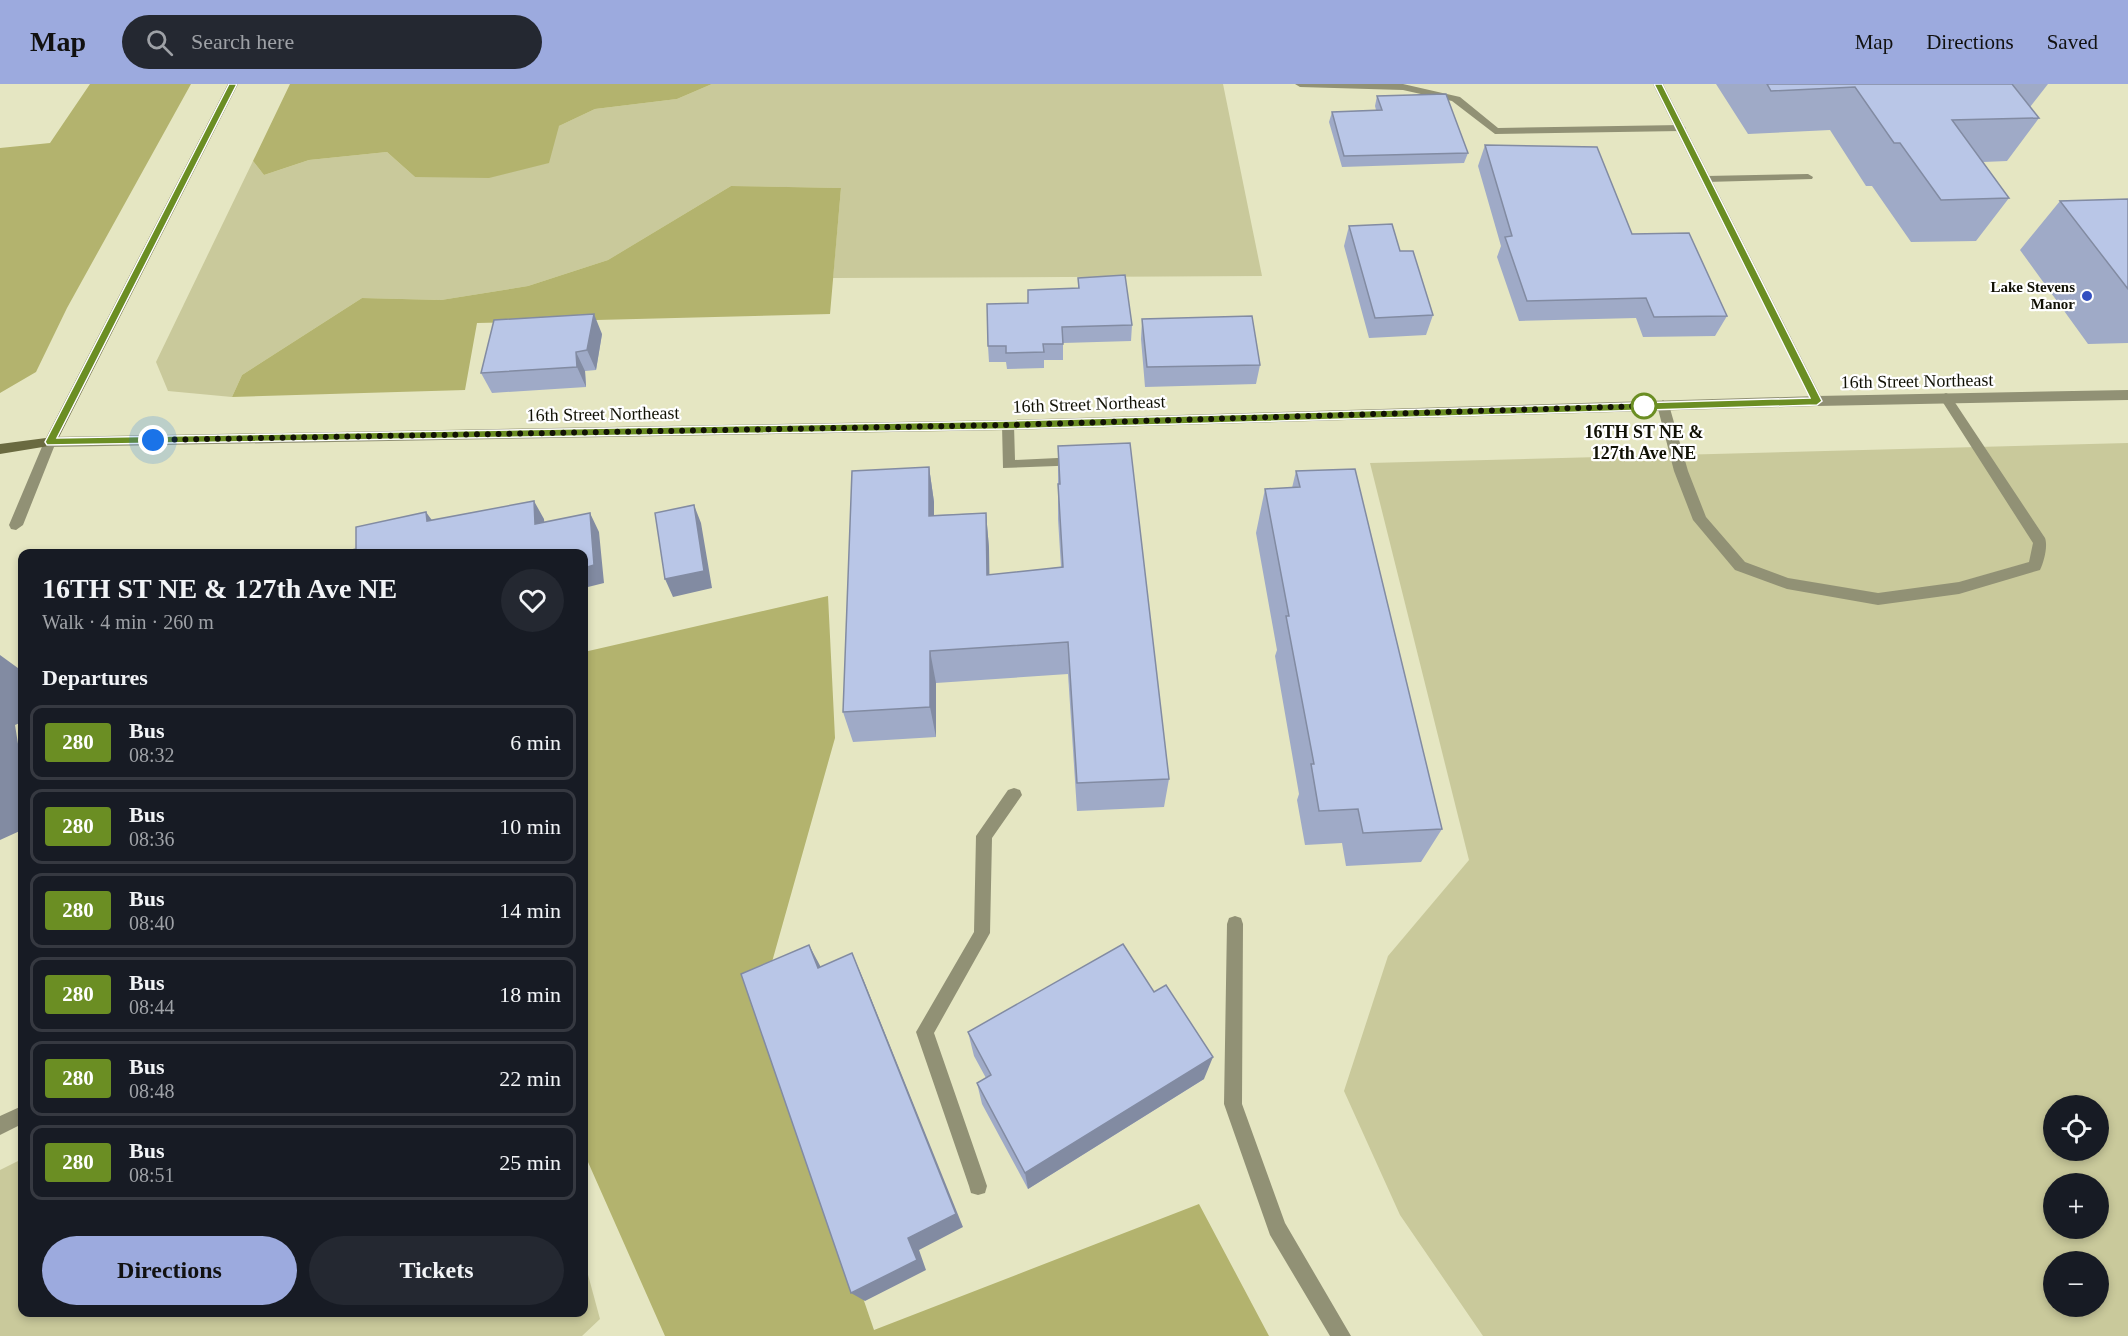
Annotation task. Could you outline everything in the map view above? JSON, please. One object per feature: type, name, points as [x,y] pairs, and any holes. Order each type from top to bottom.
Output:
[{"type":"main road","points":[[0,449],[50,442],[233,84]]},
{"type":"street","points":[[1300,84],[1327,84]]},
{"type":"street","points":[[1334,84],[1403,87],[1456,99],[1495,131],[1681,128]]},
{"type":"street","points":[[1658,84],[1817,401]]},
{"type":"street","points":[[1706,179],[1808,177]]},
{"type":"street","name":"16th Street Northeast","points":[[50,442],[1008,425],[1663,405],[2128,395]]},
{"type":"street","points":[[1663,405],[1681,471],[1700,520],[1740,566],[1787,583],[1878,599],[1959,588],[2035,566],[2040,542],[1946,398]]},
{"type":"street","points":[[1008,425],[1008,465],[1095,462]]},
{"type":"street","points":[[16,525],[50,442]]},
{"type":"street","points":[[978,1186],[925,1032],[982,933],[984,836],[1014,795]]},
{"type":"street","points":[[1235,924],[1233,1104],[1277,1228],[1341,1336]]},
{"type":"street","points":[[0,1126],[18,1117]]},
{"type":"green space","points":[[712,84],[1223,84],[1262,276],[833,278],[841,188],[731,186],[608,260],[528,286],[441,300],[362,298],[242,375],[232,397],[168,391],[156,362],[253,161],[264,175],[309,160],[387,152],[415,177],[559,126],[595,109],[677,99]]},
{"type":"green space","points":[[2128,443],[2128,1336],[1483,1336],[1400,1215],[1344,1091],[1388,956],[1469,860],[1370,463]]},
{"type":"green space","points":[[18,1161],[18,1317],[588,1317],[588,1275],[600,1319],[582,1336],[0,1336],[0,1170]]},
{"type":"shaded area","points":[[90,84],[191,84],[67,308],[36,372],[0,393],[0,148],[50,143]]},
{"type":"shaded area","points":[[290,84],[712,84],[677,99],[595,109],[559,126],[549,163],[489,178],[415,177],[387,152],[309,160],[264,175],[253,161]]},
{"type":"shaded area","points":[[731,186],[841,188],[830,314],[477,323],[465,390],[232,397],[242,375],[362,298],[441,300],[528,286],[608,260]]},
{"type":"shaded area","points":[[828,596],[835,738],[761,1001],[874,1330],[1199,1204],[1269,1336],[665,1336],[588,1162],[588,651]]},
{"type":"building","points":[[1767,84],[2012,84],[2039,118],[1952,120],[2009,198],[1941,200],[1900,143],[1894,143],[1855,87],[1771,91]]},
{"type":"building","points":[[1446,94],[1468,153],[1344,156],[1332,112],[1382,110],[1377,96]]},
{"type":"building","points":[[1485,145],[1597,147],[1632,234],[1689,233],[1727,316],[1654,317],[1646,298],[1527,301],[1505,237],[1512,236]]},
{"type":"building","points":[[2128,199],[2128,289],[2060,201]]},
{"type":"building","points":[[1392,224],[1400,251],[1413,251],[1433,315],[1375,318],[1349,226]]},
{"type":"building","points":[[1125,275],[1132,325],[1062,327],[1063,344],[1043,344],[1044,352],[1006,353],[1006,346],[988,346],[987,304],[1028,303],[1028,290],[1079,288],[1078,278]]},
{"type":"building","points":[[594,314],[587,350],[576,352],[577,367],[481,373],[494,320]]},
{"type":"building","points":[[1252,316],[1260,365],[1147,367],[1142,319]]},
{"type":"building","points":[[1130,443],[1169,779],[1077,783],[1068,642],[930,651],[930,707],[843,712],[852,471],[929,467],[929,516],[986,513],[987,575],[1063,567],[1058,446]]},
{"type":"building","points":[[1355,469],[1442,829],[1363,833],[1358,809],[1319,811],[1311,764],[1314,764],[1265,489],[1300,487],[1296,471]]},
{"type":"building","points":[[534,501],[535,524],[590,513],[594,565],[588,567],[588,549],[356,549],[356,527],[426,512],[427,521]]},
{"type":"building","points":[[694,505],[704,571],[665,579],[655,513]]},
{"type":"building","points":[[1123,944],[1154,992],[1166,985],[1213,1057],[1025,1173],[977,1083],[991,1075],[968,1032]]},
{"type":"building","points":[[809,945],[818,968],[852,953],[956,1214],[908,1238],[917,1260],[851,1293],[741,974]]},
{"type":"bus line","name":"280","points":[[233,84],[50,442],[1008,425],[1817,401],[1658,84]]},
{"type":"place","name":"Lake Stevens Manor","points":[[2087,296]]},
{"type":"place","name":"16TH ST NE & 127th Ave NE","points":[[1644,406]]},
{"type":"route","points":[[153,440],[1008,425],[1644,406]]}]
